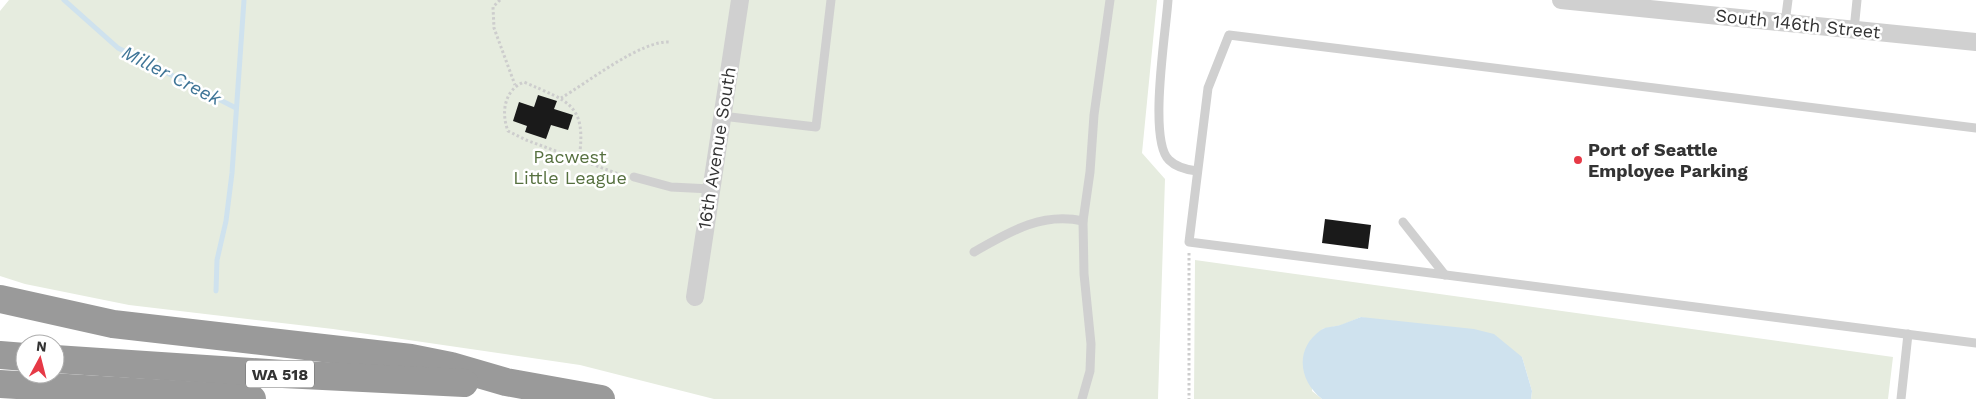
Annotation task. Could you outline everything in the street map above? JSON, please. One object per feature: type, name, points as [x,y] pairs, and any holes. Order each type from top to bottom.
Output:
[{"type":"highway","points":[[0,299],[113,324],[411,358],[451,366],[506,382]]},
{"type":"highway","points":[[0,355],[15,356]]},
{"type":"highway","name":"WA 518","points":[[65,360],[293,375],[450,383],[506,382],[601,399]]},
{"type":"highway","name":"WA 518","points":[[0,384],[252,399]]},
{"type":"street","name":"16th Avenue South","points":[[695,297],[740,0]]},
{"type":"street","name":"South 146th Street","points":[[1561,0],[1630,4],[1785,23],[1976,42]]},
{"type":"lane","points":[[722,116],[816,127],[831,0]]},
{"type":"lane","points":[[1082,399],[1090,370],[1091,344],[1084,274],[1083,221],[1090,172],[1095,106],[1110,0]]},
{"type":"lane","points":[[1168,0],[1158,120],[1161,148],[1169,160],[1186,170],[1198,171]]},
{"type":"lane","points":[[1785,23],[1788,0]]},
{"type":"lane","points":[[1854,30],[1857,0]]},
{"type":"lane","points":[[1976,128],[1229,35],[1208,88],[1189,242],[1976,343]]},
{"type":"lane","points":[[634,177],[671,187],[711,189]]},
{"type":"lane","points":[[974,252],[1015,228],[1037,221],[1066,217],[1083,221]]},
{"type":"lane","points":[[1403,222],[1445,275]]},
{"type":"lane","points":[[1901,399],[1908,334]]},
{"type":"path","points":[[500,0],[493,7],[494,28],[515,86]]},
{"type":"path","points":[[560,98],[645,47],[661,41],[670,42]]},
{"type":"path","points":[[579,159],[582,139],[578,115],[567,102],[524,82],[515,86],[507,100],[503,118],[508,131],[618,175],[634,177]]},
{"type":"path","points":[[1189,242],[1189,399]]},
{"type":"green space","name":"Pacwest Little League","points":[[9,0],[1157,0],[1142,153],[1165,179],[1158,399],[714,399],[580,365],[333,329],[129,305],[25,284],[0,276],[0,11]]},
{"type":"green space","points":[[1195,260],[1893,357],[1888,399],[1531,399],[1532,391],[1522,357],[1361,317],[1342,325],[1322,329],[1312,391],[1322,399],[1194,399]]},
{"type":"water","points":[[1361,317],[1474,329],[1494,334],[1522,357],[1532,391],[1531,399],[1322,399],[1314,392],[1304,374],[1303,355],[1307,346],[1312,338],[1323,329]]},
{"type":"building","points":[[538,95],[557,101],[554,109],[573,115],[568,130],[551,125],[546,139],[525,132],[527,126],[513,121],[519,102],[534,107]]},
{"type":"building","points":[[1325,219],[1371,225],[1368,249],[1322,243]]},
{"type":"waterway","name":"Miller Creek","points":[[64,0],[118,48],[236,108]]},
{"type":"waterway","name":"Miller Creek","points":[[216,291],[217,260],[226,221],[232,173],[244,0]]},
{"type":"place","name":"Port of Seattle Employee Parking","points":[[1578,160]]}]
